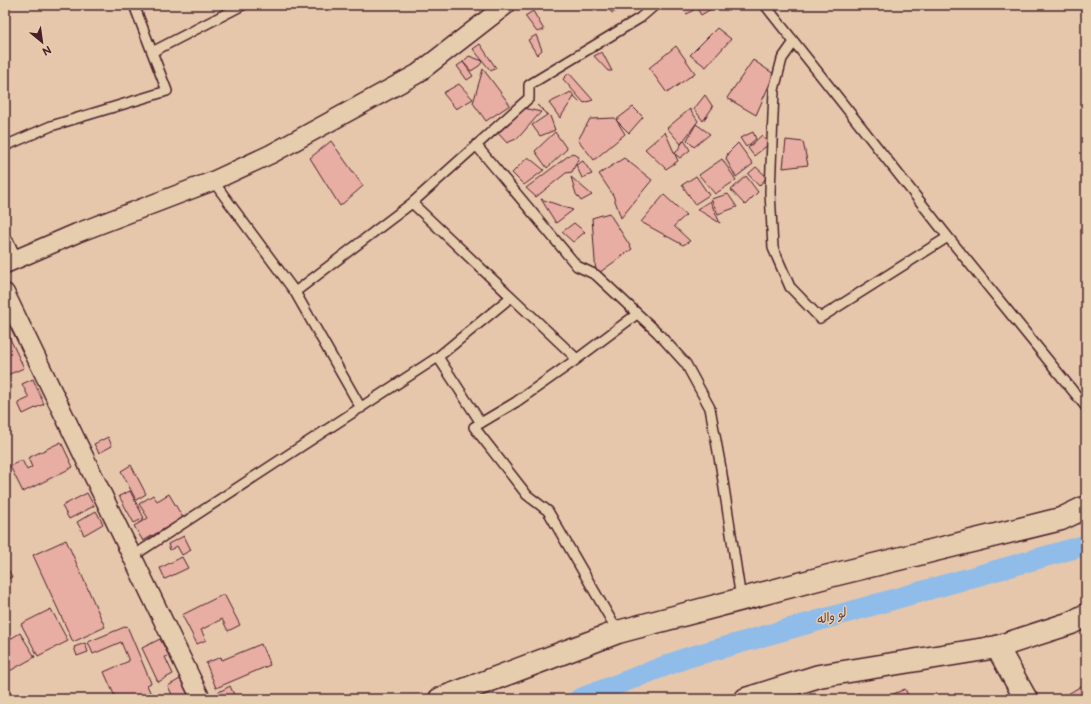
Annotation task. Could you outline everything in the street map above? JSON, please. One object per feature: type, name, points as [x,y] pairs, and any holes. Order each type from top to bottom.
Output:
[{"type":"street","points":[[5,244],[9,262],[77,233],[213,182],[270,154],[417,74],[506,5]]},
{"type":"street","points":[[5,293],[201,699]]},
{"type":"street","points":[[440,699],[618,632],[834,575],[1061,519],[1086,507]]},
{"type":"street","points":[[746,699],[819,676],[997,647],[1071,623],[1086,615]]},
{"type":"street","points":[[997,647],[1026,699]]},
{"type":"lane","points":[[5,146],[51,126],[167,91],[134,5]]},
{"type":"lane","points":[[152,52],[243,5]]},
{"type":"lane","points":[[295,292],[412,203],[529,98],[529,85],[640,18],[655,5]]},
{"type":"lane","points":[[765,5],[948,237],[1086,407]]},
{"type":"lane","points":[[794,42],[782,59],[774,90],[770,192],[773,248],[790,287],[820,318],[948,237]]},
{"type":"lane","points":[[476,146],[577,266],[596,275],[657,332],[686,364],[710,408],[721,468],[741,599]]},
{"type":"lane","points":[[213,182],[295,292],[361,408]]},
{"type":"lane","points":[[412,203],[577,359]]},
{"type":"lane","points":[[133,556],[438,357],[511,297]]},
{"type":"lane","points":[[618,632],[548,511],[527,495],[474,427],[516,402],[637,314]]},
{"type":"lane","points":[[438,357],[481,423]]},
{"type":"building","points":[[606,5],[620,5],[622,8],[612,13]]},
{"type":"building","points":[[678,5],[693,5],[697,8],[687,14]]},
{"type":"building","points":[[695,5],[709,5],[711,9],[701,15]]},
{"type":"building","points":[[533,11],[544,30],[537,32],[525,16]]},
{"type":"building","points":[[717,28],[731,39],[706,67],[690,55]]},
{"type":"building","points":[[536,35],[542,50],[537,55],[528,40]]},
{"type":"building","points":[[480,44],[496,68],[491,71],[473,49]]},
{"type":"building","points":[[676,46],[695,73],[667,93],[649,68]]},
{"type":"building","points":[[602,52],[612,71],[608,71],[594,56]]},
{"type":"building","points":[[469,56],[483,61],[479,66],[471,71],[463,62]]},
{"type":"building","points":[[753,60],[774,74],[756,115],[727,98]]},
{"type":"building","points":[[463,62],[473,76],[467,80],[457,66]]},
{"type":"building","points":[[483,69],[510,105],[486,121],[473,103]]},
{"type":"building","points":[[569,73],[593,100],[584,103],[563,79]]},
{"type":"building","points":[[459,84],[473,99],[456,109],[443,93]]},
{"type":"building","points":[[571,92],[580,103],[574,97],[560,118],[549,103]]},
{"type":"building","points":[[705,95],[713,107],[703,121],[694,109]]},
{"type":"building","points":[[537,105],[550,116],[555,130],[540,136],[532,125],[547,115]]},
{"type":"building","points":[[519,107],[541,112],[518,138],[507,143],[496,131]]},
{"type":"building","points":[[633,107],[643,117],[629,133],[616,120]]},
{"type":"building","points":[[690,109],[698,121],[681,144],[667,128]]},
{"type":"building","points":[[615,118],[625,134],[594,160],[578,140],[590,119]]},
{"type":"building","points":[[696,124],[710,134],[694,147],[687,140]]},
{"type":"building","points":[[555,132],[567,149],[547,168],[535,151]]},
{"type":"building","points":[[665,132],[678,161],[666,169],[645,149]]},
{"type":"building","points":[[753,132],[756,139],[746,147],[740,138]]},
{"type":"building","points":[[762,135],[769,144],[754,156],[748,148]]},
{"type":"building","points":[[684,140],[690,150],[680,158],[675,154]]},
{"type":"building","points":[[786,140],[803,142],[808,165],[783,168]]},
{"type":"building","points":[[331,141],[363,186],[340,206],[310,158]]},
{"type":"building","points":[[738,143],[753,164],[736,177],[726,159],[728,153]]},
{"type":"building","points":[[572,153],[579,157],[572,172],[566,173],[536,197],[526,188]]},
{"type":"building","points":[[528,157],[544,170],[524,185],[512,173]]},
{"type":"building","points":[[624,158],[652,180],[621,218],[613,195],[599,174]]},
{"type":"building","points":[[722,159],[736,180],[715,194],[699,175]]},
{"type":"building","points":[[583,161],[592,174],[582,178],[576,165]]},
{"type":"building","points":[[756,167],[767,177],[759,186],[748,174]]},
{"type":"building","points":[[696,176],[709,195],[695,204],[682,185]]},
{"type":"building","points":[[746,176],[758,192],[745,205],[731,190]]},
{"type":"building","points":[[571,177],[592,195],[581,201],[576,194]]},
{"type":"building","points":[[728,194],[737,207],[718,214],[711,199]]},
{"type":"building","points":[[664,195],[686,215],[674,226],[690,241],[683,245],[641,222]]},
{"type":"building","points":[[541,199],[573,210],[556,223]]},
{"type":"building","points":[[710,201],[720,223],[697,209]]},
{"type":"building","points":[[609,213],[632,249],[596,275],[592,218]]},
{"type":"building","points":[[574,223],[585,232],[573,242],[562,232]]},
{"type":"building","points":[[5,328],[24,368],[5,376]]},
{"type":"building","points":[[33,379],[44,404],[23,414],[18,403],[29,398],[22,384]]},
{"type":"building","points":[[108,437],[112,446],[99,453],[94,444]]},
{"type":"building","points":[[61,442],[73,467],[23,492],[10,466],[22,460],[27,470],[32,467],[28,458]]},
{"type":"building","points":[[131,465],[146,494],[136,500],[121,471]]},
{"type":"building","points":[[130,491],[144,518],[134,523],[119,496]]},
{"type":"building","points":[[87,493],[94,506],[69,519],[62,506]]},
{"type":"building","points":[[169,494],[183,518],[143,541],[134,526],[148,518],[139,504],[153,495],[157,501]]},
{"type":"building","points":[[96,511],[103,524],[84,535],[77,522]]},
{"type":"building","points":[[184,536],[191,550],[182,555],[177,546],[170,550],[168,544]]},
{"type":"building","points":[[66,540],[105,627],[73,642],[33,555]]},
{"type":"building","points":[[182,557],[188,568],[165,579],[160,568]]},
{"type":"building","points":[[5,564],[12,577],[5,580]]},
{"type":"building","points":[[224,594],[240,625],[228,631],[222,619],[201,630],[206,640],[197,644],[182,615]]},
{"type":"building","points":[[51,609],[68,641],[38,656],[21,624]]},
{"type":"building","points":[[127,626],[151,683],[147,685],[153,699],[116,699],[104,672],[129,661],[121,642],[93,654],[88,642]]},
{"type":"building","points":[[20,633],[35,657],[6,673],[5,642]]},
{"type":"building","points":[[160,639],[169,656],[165,657],[173,674],[158,682],[142,648]]},
{"type":"building","points":[[85,643],[88,652],[77,656],[74,647]]},
{"type":"building","points":[[261,644],[270,665],[216,688],[206,663],[221,657],[222,660]]},
{"type":"building","points":[[180,679],[190,699],[174,699],[168,686]]},
{"type":"building","points":[[1086,683],[1085,699],[1060,699]]},
{"type":"building","points":[[230,686],[236,699],[219,699],[217,693]]},
{"type":"building","points":[[905,689],[910,699],[882,699]]},
{"type":"waterway","name":"لو واله","points":[[579,699],[686,658],[1086,545]]}]
